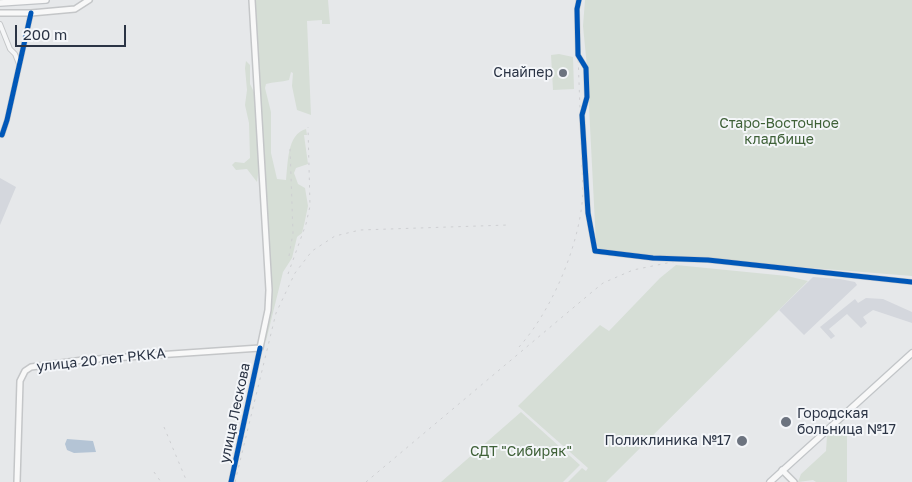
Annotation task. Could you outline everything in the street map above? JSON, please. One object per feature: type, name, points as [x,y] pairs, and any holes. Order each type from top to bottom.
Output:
[{"type":"main road","points":[[39,0],[45,6],[44,11]]},
{"type":"main road","points":[[0,3],[46,0]]},
{"type":"main road","points":[[0,13],[32,13],[78,8],[89,0]]},
{"type":"main road","name":"улица Лескова","points":[[252,0],[269,290],[268,310],[260,348]]},
{"type":"main road","name":"улица 20 лет РККА","points":[[17,482],[20,381],[25,370],[31,366],[83,360],[260,348]]},
{"type":"main road","points":[[770,482],[912,353]]},
{"type":"main road","points":[[782,470],[794,482]]},
{"type":"street","points":[[579,0],[577,9],[578,55],[586,68],[588,97],[582,115],[588,213],[596,251],[652,258],[708,260],[912,282]]},
{"type":"street","points":[[2,135],[32,13]]},
{"type":"street","points":[[0,24],[19,66]]},
{"type":"street","points":[[15,54],[22,54]]},
{"type":"street","name":"улица Лескова","points":[[231,482],[260,348]]},
{"type":"shaded area","points":[[0,178],[16,187],[0,225]]},
{"type":"shaded area","points":[[813,277],[840,279],[855,282],[857,285],[804,335],[779,310]]},
{"type":"shaded area","points":[[866,298],[883,299],[912,312],[912,323],[873,310],[863,317],[867,323],[861,328],[847,314],[829,329],[835,336],[831,339],[820,327],[855,299],[858,303]]},
{"type":"green space","points":[[254,0],[328,0],[330,24],[322,24],[322,20],[307,21],[311,115],[297,110],[292,86],[293,73],[291,72],[289,80],[266,84],[265,88],[271,112],[271,153],[277,179],[286,180],[288,158],[292,143],[300,132],[306,129],[307,135],[304,135],[308,164],[296,168],[294,173],[298,184],[305,188],[308,206],[302,233],[297,237],[292,258],[283,272],[266,341],[264,338],[270,306]]},
{"type":"green space","name":"Старо-Восточное кладбище","points":[[585,0],[912,0],[912,276],[601,251],[596,244],[587,67],[583,26]]},
{"type":"green space","name":"Снайпер","points":[[559,54],[573,57],[574,89],[553,90],[551,55]]},
{"type":"green space","points":[[246,61],[250,65],[250,84],[254,92],[259,168],[257,182],[247,169],[236,170],[232,165],[235,162],[244,163],[250,158],[249,123],[245,105],[247,90]]},
{"type":"green space","points":[[676,265],[787,276],[808,281],[606,482],[568,482],[582,468],[586,471],[588,468],[518,406],[600,325],[609,331],[660,278]]},
{"type":"green space","name":"СДТ \"Сибиряк\"","points":[[521,412],[580,465],[563,482],[441,482]]},
{"type":"green space","points":[[841,423],[847,430],[847,482],[816,482],[813,480],[798,482],[801,474],[826,451],[827,436]]},
{"type":"water","points":[[67,439],[93,441],[96,452],[74,453],[67,450],[65,444]]},
{"type":"railway","points":[[519,347],[543,314],[554,294],[571,253],[581,211],[583,191],[576,0]]},
{"type":"railway","points":[[288,274],[306,224],[310,206],[308,127]]},
{"type":"railway","points":[[289,256],[293,233],[290,148]]},
{"type":"railway","points":[[235,482],[276,313],[295,273],[312,251],[335,236],[360,230],[508,225]]},
{"type":"railway","points":[[366,482],[603,283],[633,270],[677,261],[710,261],[912,284]]},
{"type":"railway","points":[[164,427],[187,482]]},
{"type":"railway","points":[[154,472],[161,482]]},
{"type":"cycle path","points":[[579,0],[577,9],[578,55],[586,68],[587,97],[582,115],[588,213],[595,251],[653,258],[708,260],[912,282]]},
{"type":"cycle path","points":[[2,135],[31,13]]},
{"type":"cycle path","points":[[231,482],[260,348]]},
{"type":"place","name":"Снайпер","points":[[563,73]]},
{"type":"place","name":"Городская больница №17","points":[[786,422]]},
{"type":"place","name":"Поликлиника №17","points":[[742,441]]}]
